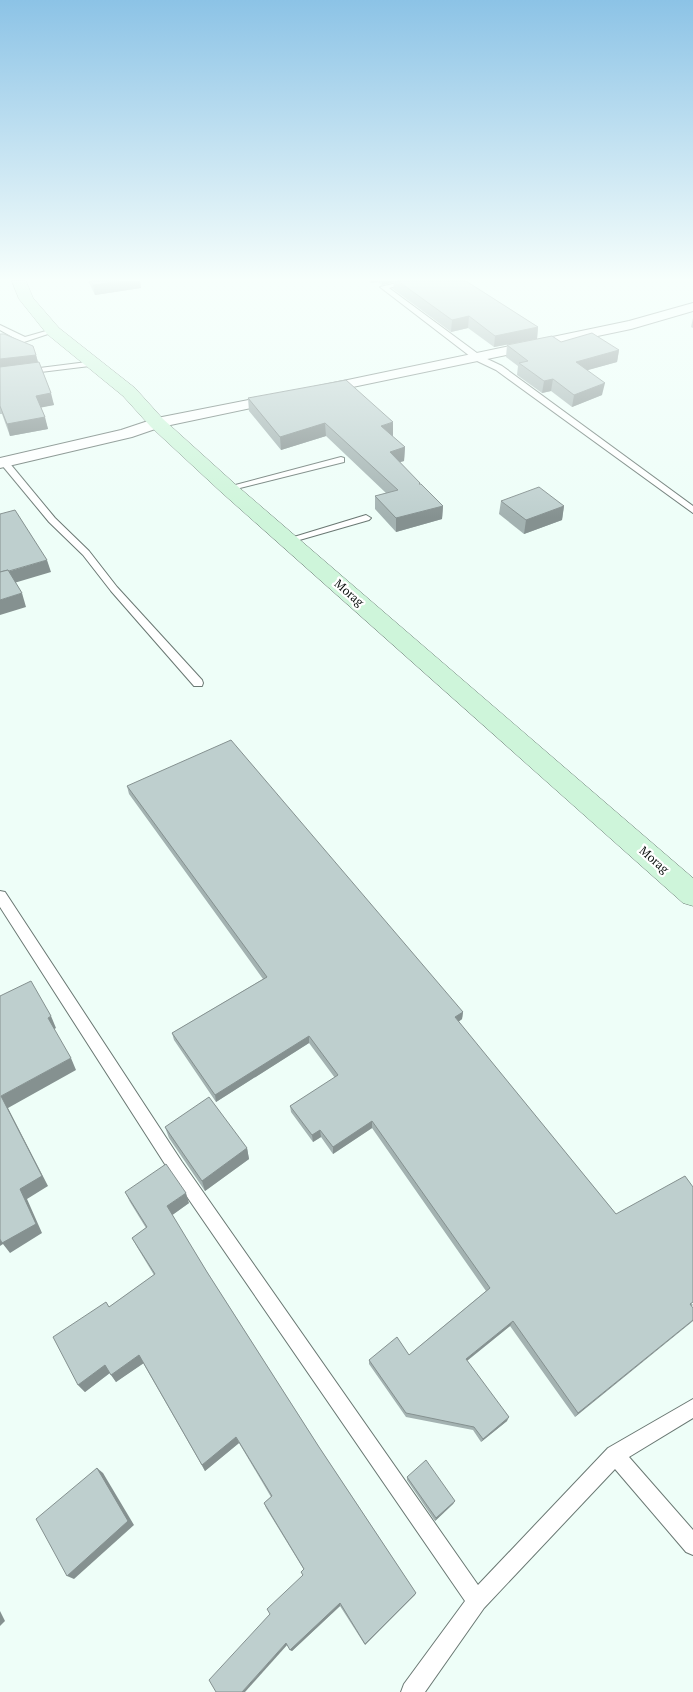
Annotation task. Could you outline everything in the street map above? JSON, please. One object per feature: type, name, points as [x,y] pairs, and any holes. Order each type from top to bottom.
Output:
[{"type":"main road","name":"Morag","points":[[92,360],[228,488],[693,895]]},
{"type":"street","points":[[2,462],[126,434],[157,423],[468,360]]},
{"type":"lane","points":[[482,360],[499,368],[693,510]]},
{"type":"lane","points":[[0,375],[96,363]]},
{"type":"lane","points":[[228,488],[341,460]]},
{"type":"lane","points":[[2,462],[52,520],[86,553],[114,589],[198,683]]},
{"type":"lane","points":[[289,540],[366,518]]},
{"type":"lane","points":[[0,896],[176,1167],[477,1601]]},
{"type":"lane","points":[[412,1692],[477,1601],[615,1455],[693,1408]]},
{"type":"lane","points":[[615,1455],[693,1545]]},
{"type":"building","points":[[527,360],[583,360],[576,362],[605,383],[574,395],[553,379],[544,381],[519,363],[528,361]]},
{"type":"building","points":[[39,362],[51,393],[36,396],[45,417],[7,424],[0,406],[0,367]]},
{"type":"building","points":[[346,380],[393,422],[381,426],[405,447],[390,452],[419,484],[443,506],[396,518],[375,496],[398,490],[325,423],[280,437],[248,398]]},
{"type":"building","points":[[539,487],[564,506],[526,520],[501,501]]},
{"type":"building","points":[[15,510],[47,560],[0,572],[0,514]]},
{"type":"building","points":[[8,570],[22,593],[0,600],[0,572]]},
{"type":"building","points":[[231,740],[463,1012],[455,1017],[616,1214],[685,1176],[693,1187],[693,1302],[690,1304],[693,1308],[693,1320],[578,1413],[513,1321],[466,1359],[509,1417],[483,1439],[474,1427],[406,1413],[369,1360],[397,1337],[409,1355],[490,1288],[372,1121],[333,1147],[320,1130],[312,1135],[290,1106],[338,1075],[309,1036],[215,1095],[172,1033],[267,977],[127,786]]},
{"type":"building","points":[[31,981],[51,1016],[48,1018],[71,1058],[1,1096],[42,1176],[20,1189],[36,1224],[2,1243],[0,1239],[0,996]]},
{"type":"building","points":[[209,1097],[247,1148],[202,1181],[165,1127]]},
{"type":"building","points":[[166,1164],[186,1193],[167,1206],[319,1447],[416,1593],[365,1644],[340,1603],[290,1650],[286,1643],[242,1692],[216,1692],[209,1680],[270,1614],[267,1609],[303,1575],[301,1572],[304,1569],[264,1503],[272,1496],[236,1437],[202,1465],[139,1355],[111,1375],[105,1365],[78,1385],[53,1337],[106,1302],[109,1307],[155,1274],[132,1238],[147,1227],[125,1192]]},
{"type":"building","points":[[426,1460],[455,1501],[436,1518],[407,1477]]},
{"type":"building","points":[[97,1468],[128,1521],[67,1576],[36,1519]]}]
